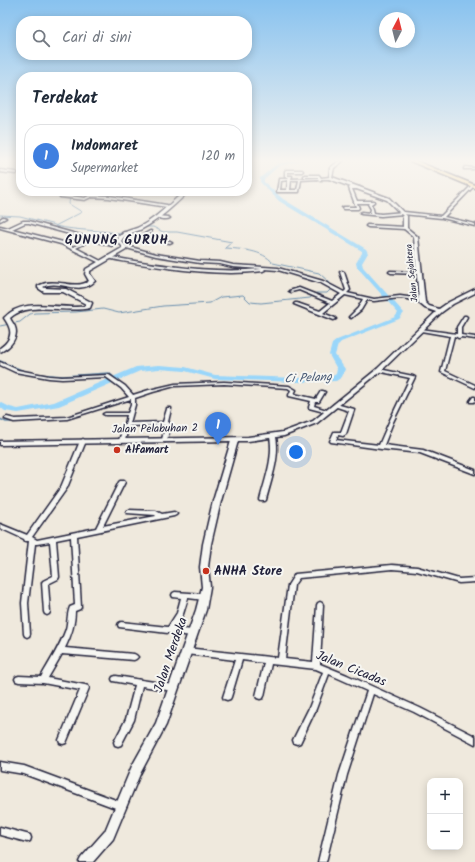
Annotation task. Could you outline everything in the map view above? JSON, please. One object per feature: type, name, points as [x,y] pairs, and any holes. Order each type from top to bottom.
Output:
[{"type":"street","points":[[136,201],[167,206]]},
{"type":"street","points":[[9,230],[24,222],[29,222],[112,245],[122,237],[158,217],[167,206],[173,201]]},
{"type":"street","points":[[368,226],[405,228],[404,213],[391,201]]},
{"type":"street","points":[[442,217],[458,201]]},
{"type":"street","points":[[343,208],[358,208],[355,202],[372,202],[369,204],[372,209],[372,214]]},
{"type":"street","points":[[362,213],[381,215],[404,213],[442,217],[475,225]]},
{"type":"street","points":[[158,217],[168,218]]},
{"type":"street","points":[[451,223],[455,221]]},
{"type":"street","points":[[0,227],[74,248],[100,262]]},
{"type":"street","name":"Jalan Sejahtera","points":[[405,228],[416,237],[422,300],[424,306],[440,311]]},
{"type":"street","points":[[141,237],[150,232]]},
{"type":"street","points":[[74,248],[103,234],[122,237],[141,237],[170,242]]},
{"type":"street","points":[[0,350],[6,346],[12,336],[12,326],[7,318],[12,312],[40,307],[88,307],[89,302],[64,290],[39,288],[45,284],[66,284],[80,287],[88,286],[92,281],[87,272],[100,262],[123,250],[124,246],[122,237]]},
{"type":"street","points":[[124,246],[156,255],[200,262],[222,263],[233,266],[274,268],[322,282],[344,294],[365,299],[374,300],[394,298],[422,300]]},
{"type":"street","points":[[109,257],[129,263],[210,271],[243,272],[274,268]]},
{"type":"street","points":[[320,314],[348,290],[342,272]]},
{"type":"street","points":[[391,272],[420,273]]},
{"type":"street","points":[[291,291],[300,289],[333,303]]},
{"type":"street","name":"Jalan Pelabuhan 2","points":[[0,443],[235,439],[273,437],[305,427],[328,412],[379,370],[440,311],[451,303],[475,291]]},
{"type":"street","points":[[351,317],[360,309],[365,299]]},
{"type":"street","points":[[296,304],[334,319]]},
{"type":"street","points":[[459,337],[459,327],[465,317]]},
{"type":"street","points":[[420,330],[452,336],[475,338]]},
{"type":"street","points":[[452,336],[443,372],[475,387]]},
{"type":"street","points":[[0,363],[16,371],[49,377],[110,377],[123,387],[133,398]]},
{"type":"street","points":[[379,370],[413,377],[391,422],[381,447]]},
{"type":"street","points":[[7,418],[14,421],[67,418],[151,391],[175,385],[224,383],[289,387],[294,390],[291,395],[317,401],[323,392]]},
{"type":"street","points":[[122,440],[133,398]]},
{"type":"street","points":[[314,400],[311,407],[328,412]]},
{"type":"street","points":[[336,405],[352,410],[343,434],[336,433],[333,441],[426,452],[475,472]]},
{"type":"street","points":[[165,423],[170,409]]},
{"type":"street","points":[[105,414],[130,414]]},
{"type":"street","points":[[125,425],[169,423],[165,440]]},
{"type":"street","points":[[263,500],[272,458],[273,437]]},
{"type":"street","name":"Jalan Merdeka","points":[[85,862],[110,835],[136,770],[161,725],[197,622],[204,597],[206,577],[205,558],[207,544],[217,501],[235,439]]},
{"type":"street","points":[[27,634],[25,603],[30,540],[64,488],[83,441]]},
{"type":"street","points":[[98,530],[122,482]]},
{"type":"street","points":[[129,512],[156,513],[160,516]]},
{"type":"street","points":[[0,526],[37,542],[174,514]]},
{"type":"street","points":[[43,680],[60,651],[73,618],[72,610],[78,607],[74,535]]},
{"type":"street","points":[[47,612],[45,583],[56,578],[53,539]]},
{"type":"street","points":[[281,661],[291,585],[297,576],[392,567],[416,569],[459,581],[475,580]]},
{"type":"street","points":[[175,595],[204,597]]},
{"type":"street","points":[[170,630],[180,614],[185,596]]},
{"type":"street","points":[[316,666],[320,605]]},
{"type":"street","points":[[121,625],[192,633]]},
{"type":"street","points":[[60,651],[134,657]]},
{"type":"street","name":"Jalan Cicadas","points":[[186,651],[316,666],[371,689],[475,740]]},
{"type":"street","points":[[227,697],[239,657]]},
{"type":"street","points":[[260,696],[268,660]]},
{"type":"street","points":[[297,740],[312,709],[326,670]]},
{"type":"street","points":[[19,679],[43,680],[82,687],[85,689],[63,740]]},
{"type":"street","points":[[116,680],[173,688]]},
{"type":"street","points":[[118,742],[130,720],[140,683]]},
{"type":"street","points":[[322,862],[343,775],[371,689]]},
{"type":"street","points":[[0,766],[24,770],[122,806]]},
{"type":"street","points":[[0,831],[27,838]]},
{"type":"waterway","points":[[69,201],[69,204],[82,212],[55,226],[124,234]]},
{"type":"waterway","name":"Ci Pelang","points":[[0,404],[8,409],[18,411],[56,404],[139,369],[159,367],[185,369],[215,377],[298,380],[333,379],[339,375],[341,369],[332,355],[335,344],[339,341],[397,318],[401,313],[360,267],[359,263],[365,253],[364,250],[283,201]]},
{"type":"waterway","points":[[0,215],[20,216],[55,225]]},
{"type":"waterway","points":[[0,326],[20,322],[30,314],[35,313],[76,312],[103,309],[119,313],[163,306],[210,303],[221,297],[243,295],[250,302],[261,303],[310,298],[316,293],[327,293],[330,290],[328,286],[330,283],[319,273],[273,263],[263,255],[251,251],[225,248],[232,242],[177,232],[163,232],[153,227],[144,227]]},
{"type":"waterway","points":[[0,361],[24,371]]},
{"type":"waterway","points":[[38,374],[63,376],[109,373],[116,379]]},
{"type":"waterway","points":[[0,419],[6,422],[24,422]]},
{"type":"place","name":"Indomaret","points":[[218,445]]},
{"type":"place","name":"Alfamart","points":[[117,450]]},
{"type":"place","name":"ANHA Store","points":[[206,571]]},
{"type":"district","name":"GUNUNG GURUH","points":[[117,240]]}]
